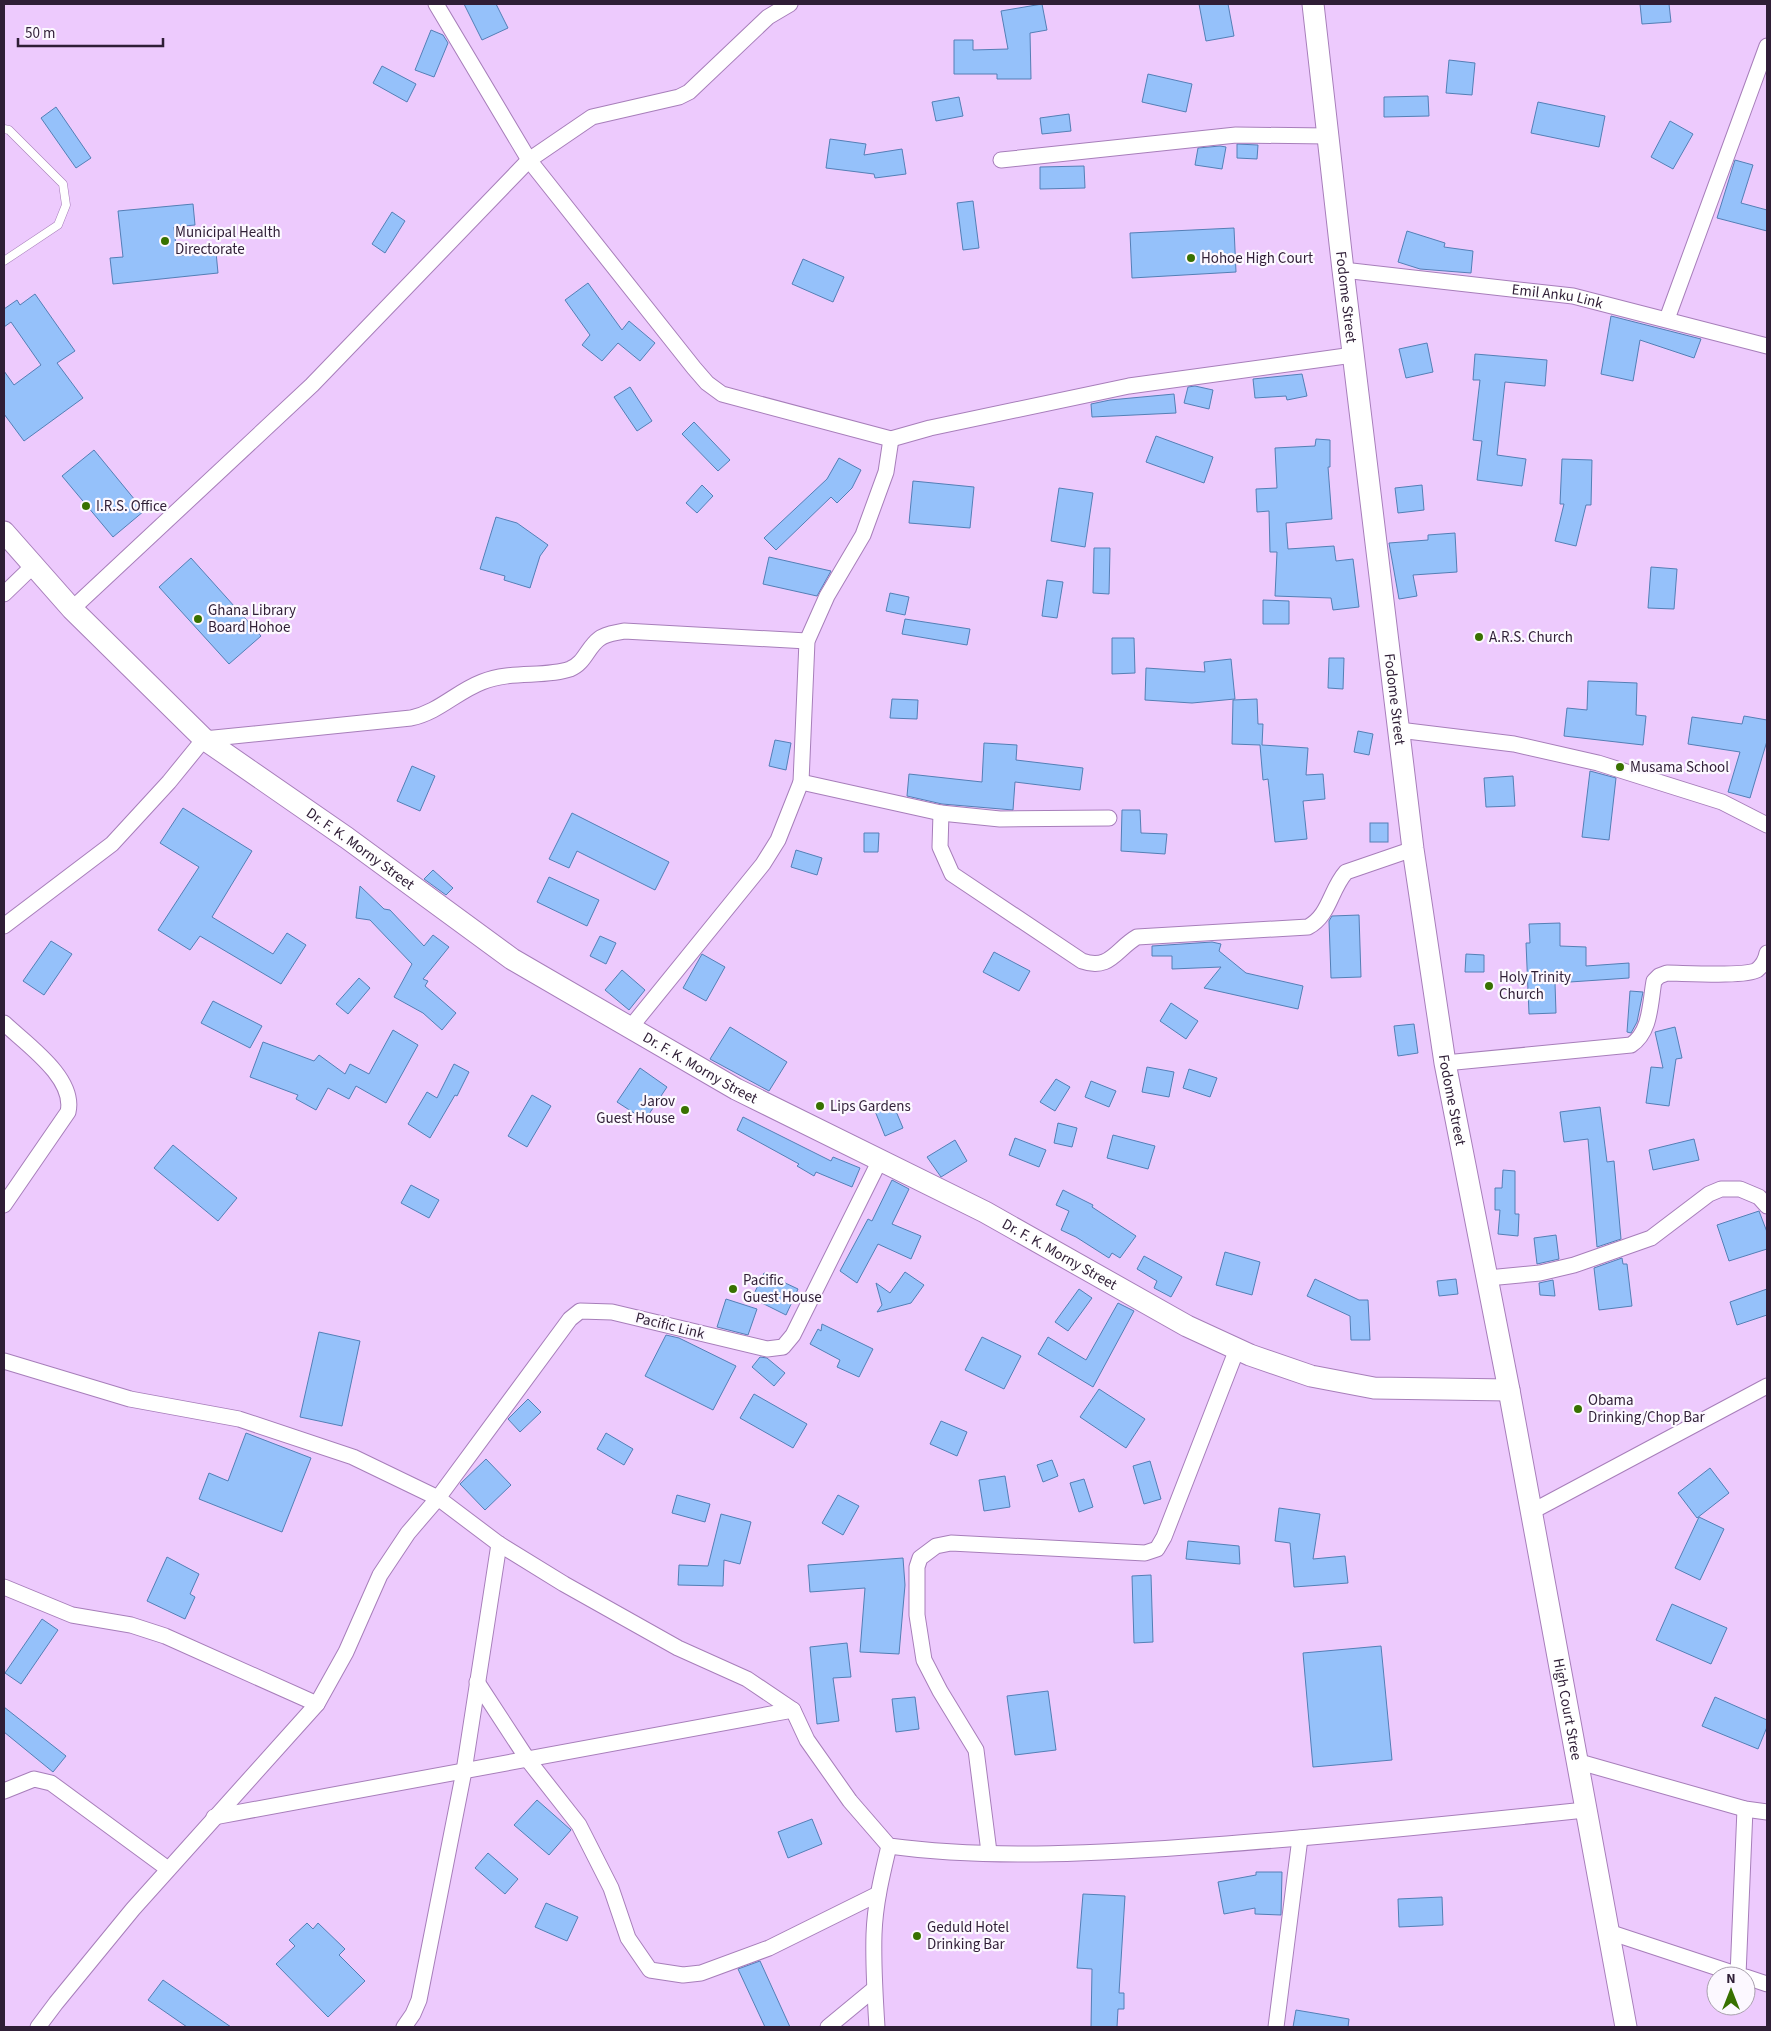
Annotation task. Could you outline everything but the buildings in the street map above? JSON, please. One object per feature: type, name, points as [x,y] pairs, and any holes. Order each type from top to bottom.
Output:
[{"type":"street","points":[[436,4],[529,160],[707,383],[722,394],[891,439],[930,428],[1128,386],[1353,356]]},
{"type":"street","points":[[72,609],[312,385],[529,160],[592,117],[678,97],[689,92],[768,17],[790,4]]},
{"type":"street","name":"Fodome Street","points":[[1313,4],[1353,356],[1413,849],[1445,1063],[1509,1390]]},
{"type":"street","points":[[1667,319],[1767,46]]},
{"type":"street","points":[[1001,160],[1236,136],[1328,136]]},
{"type":"street","name":"Emil Anku Link","points":[[1343,270],[1573,296],[1767,346]]},
{"type":"street","points":[[630,1028],[763,864],[778,840],[801,782],[807,642],[828,596],[863,535],[886,472],[891,439]]},
{"type":"street","name":"Dr. F. K. Morny Street","points":[[4,532],[72,609],[204,739],[347,838],[512,959],[736,1089],[985,1212],[1187,1326],[1237,1350],[1311,1376],[1374,1388],[1509,1390]]},
{"type":"street","points":[[4,594],[33,566]]},
{"type":"street","points":[[4,926],[112,844],[169,782],[204,739],[411,718],[428,714],[481,682],[507,674],[569,669],[579,664],[598,639],[608,634],[624,631],[807,642]]},
{"type":"street","points":[[1399,730],[1514,744],[1598,763],[1722,802],[1767,825]]},
{"type":"street","points":[[801,782],[940,813],[1000,819],[1109,818]]},
{"type":"street","points":[[940,813],[940,847],[952,874],[1082,960],[1091,964],[1101,964],[1111,959],[1136,937],[1308,927],[1323,916],[1340,878],[1346,872],[1413,849]]},
{"type":"street","points":[[1445,1063],[1631,1044],[1641,1039],[1645,1030],[1654,981],[1659,976],[1667,973],[1743,973],[1756,970],[1766,959],[1767,953]]},
{"type":"street","points":[[4,1023],[58,1073],[68,1097],[69,1105],[68,1112],[4,1206]]},
{"type":"street","name":"Pacific Link","points":[[438,1498],[570,1319],[580,1311],[612,1312],[767,1350],[783,1347],[793,1335],[880,1160]]},
{"type":"street","points":[[1488,1278],[1540,1274],[1574,1265],[1651,1238],[1709,1194],[1721,1189],[1740,1189],[1759,1196],[1767,1206]]},
{"type":"street","points":[[988,1852],[981,1776],[976,1750],[940,1691],[924,1660],[917,1615],[917,1566],[920,1558],[936,1546],[951,1543],[1144,1553],[1157,1549],[1164,1537],[1237,1350]]},
{"type":"street","points":[[4,1361],[130,1398],[240,1419],[353,1456],[438,1498],[499,1544],[678,1648],[747,1679],[792,1710],[807,1740],[850,1801],[889,1846],[919,1850],[988,1852],[1114,1852],[1300,1838],[1585,1810]]},
{"type":"street","points":[[1531,1512],[1767,1386]]},
{"type":"street","name":"High Court Stree","points":[[1509,1390],[1626,2027]]},
{"type":"street","points":[[38,2027],[68,1988],[168,1869],[317,1704],[346,1652],[380,1575],[408,1533],[438,1498]]},
{"type":"street","points":[[404,2027],[419,2000],[464,1771],[499,1544]]},
{"type":"street","points":[[4,1587],[72,1615],[131,1625],[166,1636],[317,1704]]},
{"type":"street","points":[[477,1682],[528,1760],[579,1825],[611,1888],[628,1938],[650,1970],[683,1975],[701,1973],[770,1948],[878,1894]]},
{"type":"street","points":[[214,1817],[792,1710]]},
{"type":"street","points":[[1576,1760],[1745,1809],[1767,1812]]},
{"type":"street","points":[[4,1791],[34,1780],[51,1783],[168,1869]]},
{"type":"street","points":[[1742,1966],[1745,1809]]},
{"type":"street","points":[[1276,2027],[1300,1838]]},
{"type":"street","points":[[878,2027],[874,1989],[874,1933],[878,1894],[889,1846]]},
{"type":"street","points":[[1609,1932],[1712,1966]]},
{"type":"street","points":[[828,2027],[874,1989]]},
{"type":"lane","points":[[4,130],[9,130],[63,184],[66,205],[58,225],[4,261]]},
{"type":"place","name":"Municipal Health Directorate","points":[[165,241]]},
{"type":"place","name":"Hohoe High Court","points":[[1191,258]]},
{"type":"place","name":"I.R.S. Office","points":[[86,506]]},
{"type":"place","name":"Ghana Library Board Hohoe","points":[[198,619]]},
{"type":"place","name":"A.R.S. Church","points":[[1479,637]]},
{"type":"place","name":"Musama School","points":[[1620,767]]},
{"type":"place","name":"Holy Trinity Church","points":[[1489,986]]},
{"type":"place","name":"Lips Gardens","points":[[820,1106]]},
{"type":"place","name":"Jarov Guest House","points":[[685,1110]]},
{"type":"place","name":"Pacific Guest House","points":[[733,1289]]},
{"type":"place","name":"Obama Drinking/Chop Bar","points":[[1578,1409]]},
{"type":"place","name":"Geduld Hotel Drinking Bar","points":[[917,1936]]}]
